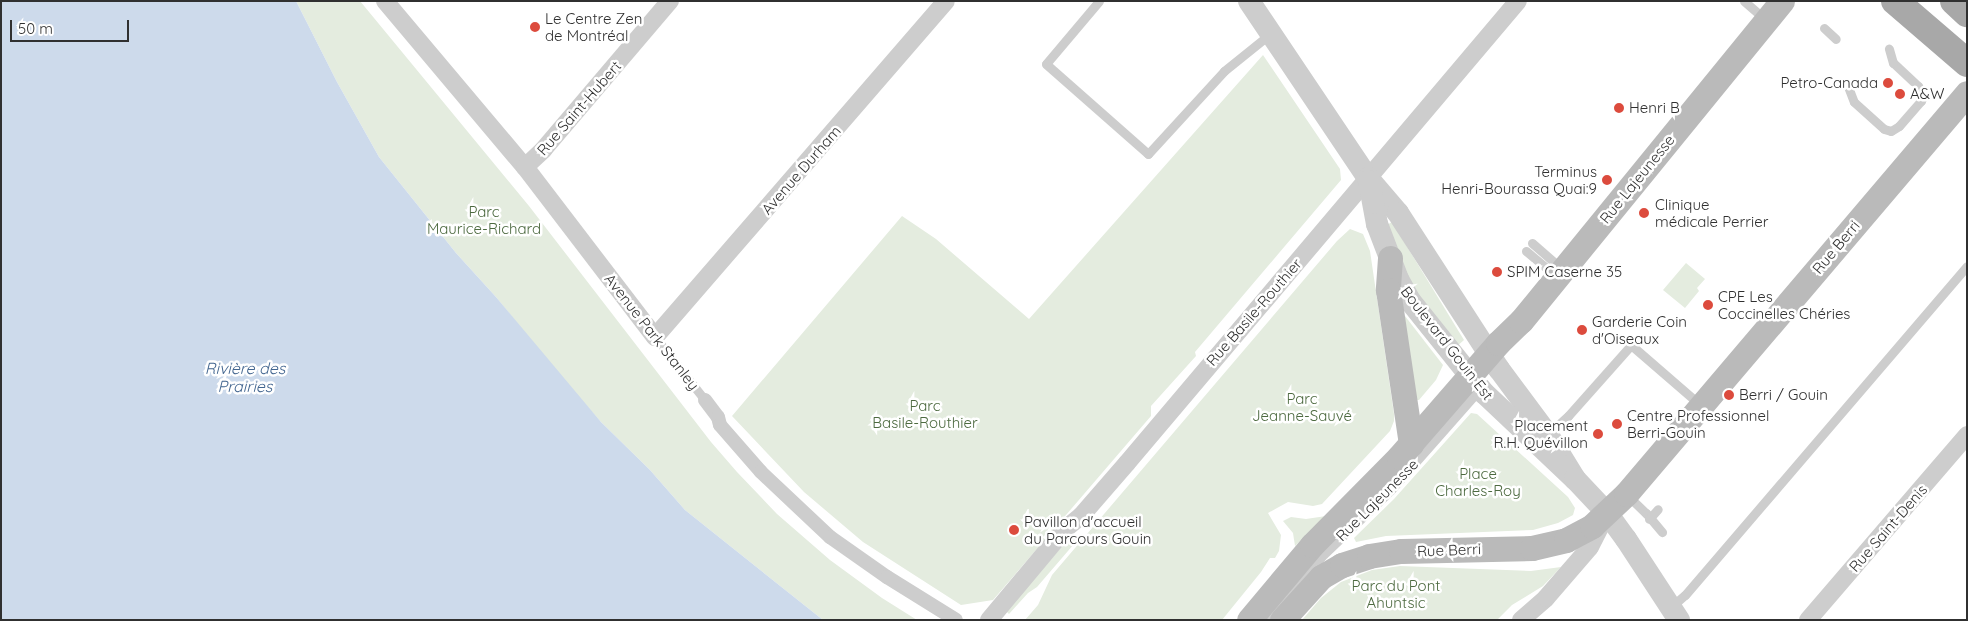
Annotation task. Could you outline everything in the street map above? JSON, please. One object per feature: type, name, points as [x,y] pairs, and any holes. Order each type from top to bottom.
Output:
[{"type":"main road","name":"Rue Lajeunesse","points":[[1289,593],[1317,540],[1481,374],[1520,321],[1782,1]]},
{"type":"main road","points":[[1895,1],[1967,62]]},
{"type":"main road","points":[[1954,1],[1967,13]]},
{"type":"main road","name":"Rue Berri","points":[[1289,593],[1330,571],[1369,556],[1393,552],[1536,548],[1579,534],[1606,514],[1626,494],[1967,93]]},
{"type":"main road","points":[[1390,258],[1388,290],[1410,444]]},
{"type":"main road","points":[[1249,620],[1289,593]]},
{"type":"main road","points":[[1282,620],[1289,593]]},
{"type":"street","name":"Avenue Park Stanley","points":[[385,1],[525,167],[656,337]]},
{"type":"street","name":"Rue Saint-Hubert","points":[[525,167],[543,150],[670,1]]},
{"type":"street","name":"Avenue Durham","points":[[656,337],[946,1]]},
{"type":"street","name":"Boulevard Gouin Est","points":[[1253,3],[1368,178],[1398,214],[1481,374],[1542,439]]},
{"type":"street","name":"Rue Basile-Routhier","points":[[989,620],[1065,529],[1080,516],[1121,470],[1514,3]]},
{"type":"street","name":"Boulevard Gouin Est","points":[[1368,178],[1377,224],[1407,295],[1542,439],[1606,514],[1626,539],[1675,613]]},
{"type":"street","name":"Avenue Park Stanley","points":[[705,400],[718,417],[720,425],[761,472],[830,537],[878,571],[956,620]]},
{"type":"street","name":"Rue Saint-Denis","points":[[1808,620],[1967,435]]},
{"type":"street","name":"Rue Berri","points":[[1521,620],[1546,598],[1590,547],[1606,514]]},
{"type":"lane","points":[[1099,1],[1046,64],[1148,154],[1224,71],[1271,33]]},
{"type":"lane","points":[[1744,1],[1766,20]]},
{"type":"lane","points":[[1824,28],[1836,39]]},
{"type":"lane","points":[[1847,84],[1854,102],[1884,128],[1891,131],[1899,126],[1921,101],[1923,95],[1918,86],[1893,63],[1889,49]]},
{"type":"lane","points":[[1532,243],[1560,273]]},
{"type":"lane","points":[[1526,251],[1560,273]]},
{"type":"lane","points":[[1675,613],[1685,595],[1967,266]]},
{"type":"lane","name":"Avenue Park Stanley","points":[[656,337],[705,400]]},
{"type":"lane","points":[[1542,439],[1568,416],[1631,345],[1701,406]]},
{"type":"lane","name":"Rue Lajeunesse","points":[[1289,593],[1321,556],[1390,491],[1481,374]]},
{"type":"lane","points":[[1626,494],[1662,532]]},
{"type":"lane","points":[[1650,519],[1658,509]]},
{"type":"lane","points":[[1266,620],[1289,593]]},
{"type":"green space","name":"Parc Maurice-Richard","points":[[296,1],[360,1],[529,206],[711,442],[737,472],[777,514],[830,560],[882,598],[917,620],[823,620],[685,510],[650,470],[601,422],[556,371],[496,297],[456,253],[379,157],[337,82]]},
{"type":"green space","name":"Parc Basile-Routhier","points":[[1263,55],[1340,169],[1341,180],[1195,352],[1196,356],[1151,406],[1151,416],[993,600],[961,605],[863,542],[804,492],[732,416],[902,216],[936,239],[1029,319]]},
{"type":"green space","points":[[1392,222],[1464,340],[1455,348],[1411,289],[1385,226]]},
{"type":"green space","name":"Parc Jeanne-Sauvé","points":[[1350,229],[1363,234],[1370,251],[1394,414],[1394,421],[1390,431],[1322,504],[1313,506],[1288,502],[1268,513],[1281,535],[1279,551],[1275,558],[1270,558],[1222,620],[1025,620],[1038,605],[1052,575],[1337,241]]},
{"type":"green space","points":[[1686,263],[1705,279],[1697,288],[1699,291],[1685,308],[1663,290]]},
{"type":"green space","points":[[1405,316],[1443,365],[1436,380],[1419,400],[1414,400],[1402,319]]},
{"type":"green space","name":"Place Charles-Roy","points":[[1471,413],[1477,414],[1568,497],[1575,508],[1573,515],[1558,523],[1533,530],[1386,536],[1356,542],[1354,538],[1394,499]]},
{"type":"green space","points":[[1326,516],[1295,546],[1293,533],[1283,521],[1291,517],[1306,519]]},
{"type":"green space","points":[[1080,537],[1037,587],[1028,593],[1009,614],[1006,611],[1065,543]]},
{"type":"green space","name":"Parc du Pont Ahuntsic","points":[[1400,566],[1531,571],[1561,567],[1543,586],[1512,605],[1497,620],[1302,620],[1321,598],[1341,582],[1372,570]]},
{"type":"water","name":"Rivière des Prairies","points":[[1,1],[296,1],[337,82],[379,157],[456,253],[496,297],[601,422],[650,470],[685,510],[823,620],[1,620]]},
{"type":"place","name":"Le Centre Zen de Montréal","points":[[535,27]]},
{"type":"place","name":"Petro-Canada","points":[[1888,83]]},
{"type":"place","name":"A&W","points":[[1900,94]]},
{"type":"place","name":"Henri B","points":[[1619,108]]},
{"type":"place","name":"Terminus Henri-Bourassa Quai:9","points":[[1607,180]]},
{"type":"place","name":"Clinique médicale Perrier","points":[[1644,213]]},
{"type":"place","name":"SPIM Caserne 35","points":[[1497,272]]},
{"type":"place","name":"CPE Les Coccinelles Chéries","points":[[1708,305]]},
{"type":"place","name":"Garderie Coin d'Oiseaux","points":[[1582,330]]},
{"type":"place","name":"Berri / Gouin","points":[[1729,395]]},
{"type":"place","name":"Centre Professionnel Berri-Gouin","points":[[1617,424]]},
{"type":"place","name":"Placement R.H. Quévillon","points":[[1598,434]]},
{"type":"place","name":"Pavillon d'accueil du Parcours Gouin","points":[[1014,530]]}]
